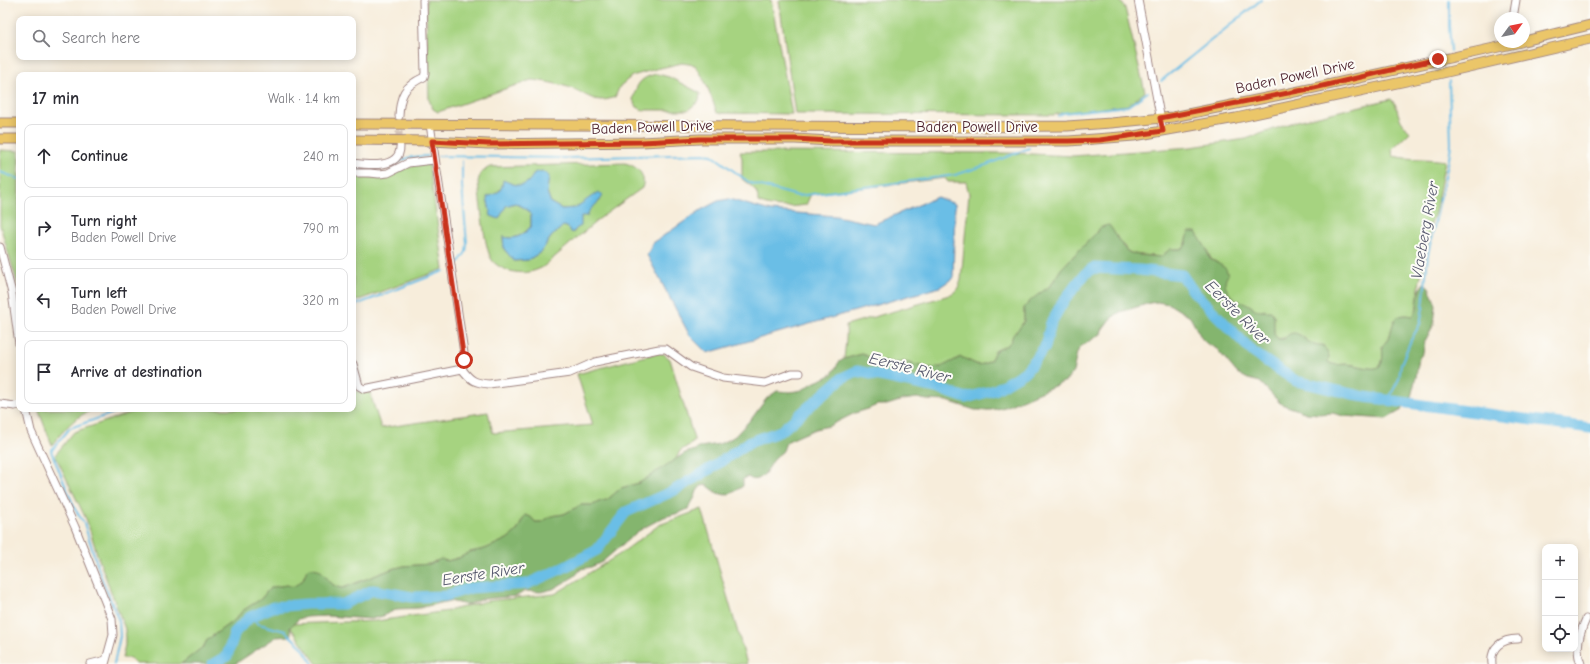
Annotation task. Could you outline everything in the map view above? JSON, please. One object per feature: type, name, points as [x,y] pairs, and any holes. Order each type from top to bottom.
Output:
[{"type":"main road","name":"Baden Powell Drive","points":[[1530,40],[1590,25]]},
{"type":"main road","name":"Baden Powell Drive","points":[[356,140],[432,141],[488,144],[642,142],[700,139],[1100,140],[1163,131],[1278,110],[1590,39]]},
{"type":"main road","name":"Baden Powell Drive","points":[[356,124],[1067,126],[1160,118],[1314,88],[1494,46]]},
{"type":"main road","points":[[0,123],[16,123]]},
{"type":"main road","points":[[0,139],[16,139]]},
{"type":"street","points":[[399,116],[401,99],[407,88],[414,81],[424,77],[425,73],[423,0]]},
{"type":"street","points":[[1138,0],[1163,131]]},
{"type":"street","points":[[1514,12],[1516,0]]},
{"type":"street","points":[[1509,48],[1510,57]]},
{"type":"street","points":[[430,124],[464,360],[462,369]]},
{"type":"street","points":[[356,163],[370,165],[384,164],[395,158],[400,152],[400,146]]},
{"type":"street","points":[[356,173],[388,173],[408,163],[434,160]]},
{"type":"street","points":[[0,247],[12,293],[16,322]]},
{"type":"street","points":[[462,369],[476,383],[489,384],[570,373],[595,362],[659,349],[666,349],[691,367],[723,378],[766,383],[792,373],[800,373]]},
{"type":"street","points":[[356,375],[359,386],[364,389],[462,369]]},
{"type":"street","points":[[0,404],[16,406]]},
{"type":"street","points":[[27,412],[31,430],[75,527],[112,619],[113,634],[106,662],[90,664]]},
{"type":"street","points":[[1581,664],[1578,653],[1579,641],[1580,633],[1586,619]]},
{"type":"street","points":[[1492,664],[1494,648],[1499,643],[1509,639],[1518,639]]},
{"type":"green space","points":[[426,0],[771,0],[792,114],[717,113],[705,82],[695,65],[682,63],[632,76],[620,86],[615,97],[608,99],[597,100],[571,88],[531,80],[438,112],[433,109],[429,100]]},
{"type":"green space","points":[[779,0],[1120,0],[1125,8],[1145,92],[1128,105],[1054,115],[795,114]]},
{"type":"green space","points":[[657,74],[669,77],[700,93],[699,101],[688,110],[643,110],[637,107],[633,100],[640,82],[651,75]]},
{"type":"green space","points":[[1391,99],[1396,105],[1399,116],[1405,127],[1410,132],[1392,149],[1393,156],[1445,161],[1435,213],[1429,229],[1430,233],[1420,279],[1416,312],[1413,316],[1402,315],[1396,319],[1389,338],[1382,346],[1383,357],[1381,364],[1374,368],[1346,364],[1330,364],[1318,346],[1310,343],[1300,335],[1278,339],[1274,335],[1274,328],[1265,310],[1259,312],[1246,303],[1237,301],[1232,297],[1224,286],[1225,280],[1221,265],[1211,259],[1206,248],[1189,232],[1183,249],[1171,250],[1161,257],[1133,254],[1127,251],[1124,246],[1098,229],[1061,269],[1051,285],[1024,308],[1024,321],[1021,326],[1007,345],[995,351],[990,361],[978,365],[961,357],[942,367],[929,368],[904,362],[898,363],[879,361],[862,354],[844,359],[846,325],[946,296],[952,294],[957,289],[961,280],[969,194],[966,182],[948,182],[945,178],[811,194],[806,205],[782,207],[770,206],[758,202],[755,191],[742,179],[742,158],[740,152],[1010,153],[1073,156],[1191,147],[1246,139],[1297,121]]},
{"type":"green space","points":[[0,150],[16,151],[16,279],[0,225]]},
{"type":"green space","points":[[625,163],[633,166],[640,172],[643,183],[642,188],[599,219],[543,267],[531,272],[514,272],[500,267],[492,260],[489,254],[483,223],[478,182],[482,173],[490,167]],"holes":[[[530,181],[547,192],[551,203],[562,209],[575,208],[586,201],[601,200],[581,216],[577,228],[573,233],[567,227],[563,226],[551,237],[541,252],[528,260],[514,261],[504,249],[503,237],[511,238],[525,232],[531,226],[531,215],[525,208],[515,203],[506,206],[491,216],[487,197],[497,193],[502,187],[513,184],[522,186]]]},
{"type":"green space","points":[[429,165],[444,269],[356,301],[356,178],[385,177],[411,166]]},
{"type":"green space","points":[[1109,225],[1122,246],[1130,253],[1161,257],[1170,249],[1183,249],[1189,232],[1196,232],[1206,248],[1210,259],[1226,269],[1228,275],[1225,282],[1226,289],[1237,301],[1246,303],[1259,311],[1271,311],[1274,316],[1274,334],[1278,339],[1284,339],[1288,335],[1294,333],[1300,335],[1312,344],[1323,345],[1329,356],[1328,362],[1334,364],[1372,368],[1380,366],[1383,356],[1382,346],[1387,341],[1394,322],[1398,317],[1407,315],[1413,316],[1417,309],[1419,292],[1424,283],[1429,287],[1436,305],[1434,324],[1425,341],[1423,353],[1419,358],[1410,401],[1402,410],[1386,419],[1344,416],[1332,413],[1307,413],[1281,404],[1260,382],[1248,379],[1237,373],[1217,349],[1202,339],[1190,317],[1169,304],[1157,302],[1150,303],[1120,312],[1110,319],[1102,330],[1101,334],[1080,347],[1077,353],[1073,372],[1066,381],[1005,407],[991,410],[975,410],[947,401],[917,398],[903,400],[887,405],[877,405],[855,413],[829,426],[815,429],[788,441],[782,452],[776,457],[761,477],[757,479],[748,477],[743,479],[743,486],[726,495],[717,493],[707,485],[701,486],[688,509],[664,517],[647,526],[637,532],[602,562],[591,567],[581,569],[575,576],[553,589],[541,592],[525,591],[517,596],[483,599],[467,605],[449,601],[419,608],[397,609],[383,616],[371,619],[327,616],[305,617],[299,619],[290,627],[290,636],[276,637],[235,664],[181,664],[204,646],[207,640],[237,618],[242,611],[261,599],[269,589],[287,585],[293,587],[303,580],[307,569],[319,569],[333,584],[337,587],[343,588],[392,569],[404,566],[430,564],[441,559],[447,561],[459,558],[470,552],[485,549],[507,539],[517,531],[525,515],[531,517],[535,522],[541,522],[552,516],[564,514],[581,505],[593,505],[607,500],[621,488],[639,483],[685,453],[700,447],[719,444],[730,439],[735,436],[752,418],[767,398],[777,391],[790,392],[802,390],[832,374],[839,362],[844,359],[862,354],[879,361],[898,363],[904,362],[929,368],[941,367],[961,357],[978,365],[984,364],[990,361],[995,351],[1007,345],[1011,341],[1013,335],[1024,321],[1024,308],[1031,300],[1051,285],[1061,269],[1099,229]]},
{"type":"green space","points":[[661,352],[670,359],[694,442],[680,451],[675,461],[639,483],[621,488],[607,500],[593,505],[581,505],[564,514],[552,516],[541,522],[535,522],[531,517],[525,515],[517,531],[507,539],[485,549],[470,552],[465,556],[447,561],[435,561],[430,564],[404,566],[392,569],[343,588],[339,588],[332,584],[319,569],[304,575],[303,580],[293,587],[287,585],[269,589],[261,599],[242,611],[237,618],[207,640],[204,646],[181,664],[135,664],[131,658],[122,658],[125,645],[125,629],[98,557],[87,521],[55,455],[74,432],[133,412],[356,412],[356,392],[369,390],[381,428],[488,412],[493,433],[593,425],[577,374]]},
{"type":"green space","points":[[39,412],[87,412],[66,428],[52,445]]},
{"type":"green space","points":[[702,509],[747,664],[317,664],[288,624],[376,621],[448,611],[487,601],[555,594],[620,554],[659,525]]},
{"type":"water","points":[[542,171],[549,176],[547,192],[551,203],[562,209],[575,208],[598,192],[603,195],[600,201],[590,210],[587,216],[581,216],[581,226],[572,233],[567,227],[563,226],[551,237],[541,252],[528,260],[514,261],[504,249],[503,237],[511,238],[525,232],[531,226],[531,215],[525,208],[515,203],[506,206],[499,219],[491,216],[487,197],[499,192],[502,187],[503,180],[521,185],[528,182],[534,173]]},
{"type":"water","points":[[937,197],[955,204],[953,278],[940,287],[707,353],[690,336],[647,255],[653,243],[701,210],[718,201],[729,199],[770,211],[836,216],[874,224]]},
{"type":"waterway","points":[[1161,81],[1261,0]]},
{"type":"waterway","name":"Vlaeberg River","points":[[1449,0],[1451,51]]},
{"type":"waterway","name":"Vlaeberg River","points":[[1388,400],[1399,379],[1401,364],[1411,340],[1420,324],[1428,254],[1451,144],[1449,81]]},
{"type":"waterway","points":[[1058,116],[1063,113],[1128,106],[1148,92]]},
{"type":"waterway","points":[[438,156],[566,158],[704,154],[712,155],[750,183],[798,196],[955,175],[986,165],[1029,148]]},
{"type":"waterway","points":[[394,166],[406,159],[428,156]]},
{"type":"waterway","points":[[457,265],[466,252],[467,244],[462,186],[462,161]]},
{"type":"waterway","points":[[356,169],[363,170]]},
{"type":"waterway","points":[[0,172],[16,178]]},
{"type":"waterway","name":"Eerste River","points":[[213,664],[227,656],[235,632],[250,617],[273,607],[307,604],[343,604],[373,590],[412,597],[445,596],[471,588],[527,584],[563,568],[597,550],[626,512],[673,491],[713,467],[748,443],[781,431],[842,378],[857,371],[936,388],[966,398],[995,390],[1025,372],[1045,347],[1051,323],[1063,302],[1085,274],[1093,268],[1139,270],[1182,275],[1193,291],[1254,353],[1296,381],[1365,397],[1590,428]]},
{"type":"waterway","points":[[356,305],[444,271]]},
{"type":"waterway","points":[[114,664],[120,636],[119,621],[101,577],[84,523],[75,509],[51,451],[70,428],[116,412]]},
{"type":"waterway","points":[[250,617],[259,624],[285,631],[302,647],[313,664]]},
{"type":"tunnel","points":[[399,121],[399,144]]},
{"type":"route","points":[[464,360],[432,141],[488,144],[642,142],[700,139],[795,139],[830,141],[1100,140],[1163,131],[1160,118],[1173,117],[1314,88],[1438,59]]}]
